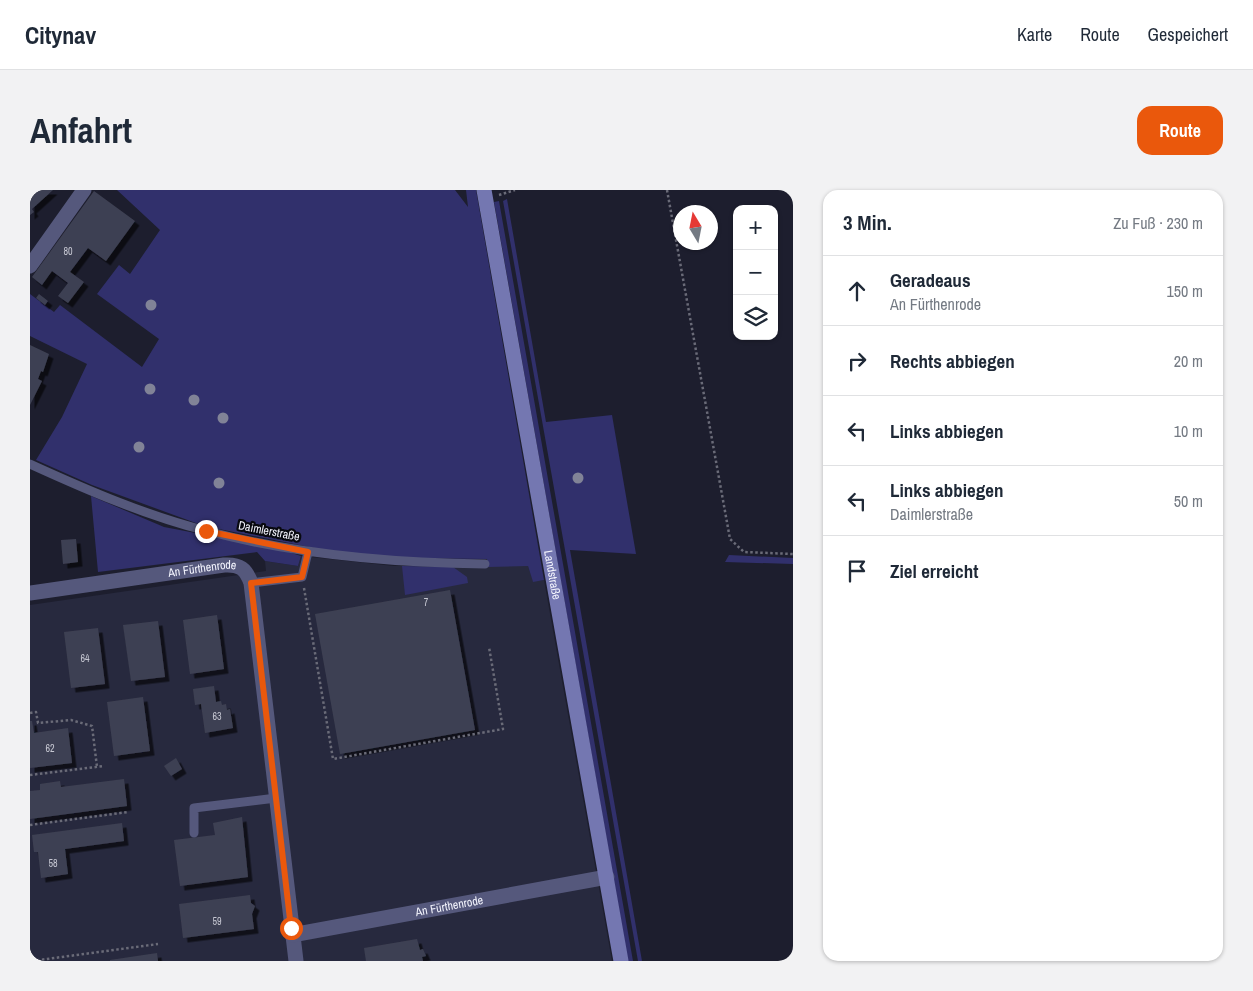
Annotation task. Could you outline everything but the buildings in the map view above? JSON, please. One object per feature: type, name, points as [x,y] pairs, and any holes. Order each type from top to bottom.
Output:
[{"type":"street","points":[[30,266],[84,190]]},
{"type":"street","name":"Landstraße","points":[[484,190],[621,961]]},
{"type":"street","name":"An Fürthenrode","points":[[30,593],[224,564],[243,568],[251,583],[296,961]]},
{"type":"street","name":"An Fürthenrode","points":[[292,935],[607,877]]},
{"type":"lane","name":"Daimlerstraße","points":[[30,464],[164,518],[206,531],[308,552],[396,562],[485,564]]},
{"type":"lane","points":[[251,583],[302,577],[308,552]]},
{"type":"lane","points":[[194,833],[194,808],[276,798]]},
{"type":"path","points":[[667,190],[730,539],[744,552],[793,554]]},
{"type":"path","points":[[302,577],[333,759],[503,729],[489,647]]},
{"type":"path","points":[[30,713],[36,712],[38,723],[71,720],[92,726],[97,767]]},
{"type":"path","points":[[30,775],[104,766]]},
{"type":"path","points":[[30,825],[128,812]]},
{"type":"path","points":[[32,961],[158,944]]},
{"type":"shaded area","points":[[117,190],[455,190],[468,207],[466,190],[476,190],[544,580],[533,582],[528,566],[488,567],[487,559],[392,558],[329,551],[204,526],[92,485],[36,460],[62,417],[87,364],[30,336],[30,294],[54,312],[60,305],[142,367],[159,339],[97,294],[119,265],[130,274],[160,230]]},
{"type":"shaded area","points":[[507,199],[546,422],[612,415],[636,554],[570,550],[642,961],[638,961],[503,201]]},
{"type":"shaded area","points":[[499,201],[633,961],[628,961],[494,202]]},
{"type":"shaded area","points":[[91,496],[164,527],[279,549],[301,556],[298,566],[265,561],[257,552],[98,572]]},
{"type":"shaded area","points":[[729,555],[793,558],[793,564],[725,562]]},
{"type":"shaded area","points":[[301,556],[394,566],[528,566],[533,581],[544,580],[612,961],[30,961],[30,605],[266,571],[265,561],[298,566]]},
{"type":"shaded area","points":[[402,566],[453,567],[467,577],[468,583],[405,595]]},
{"type":"route","points":[[206,531],[308,552],[302,577],[251,583],[291,928]]}]
